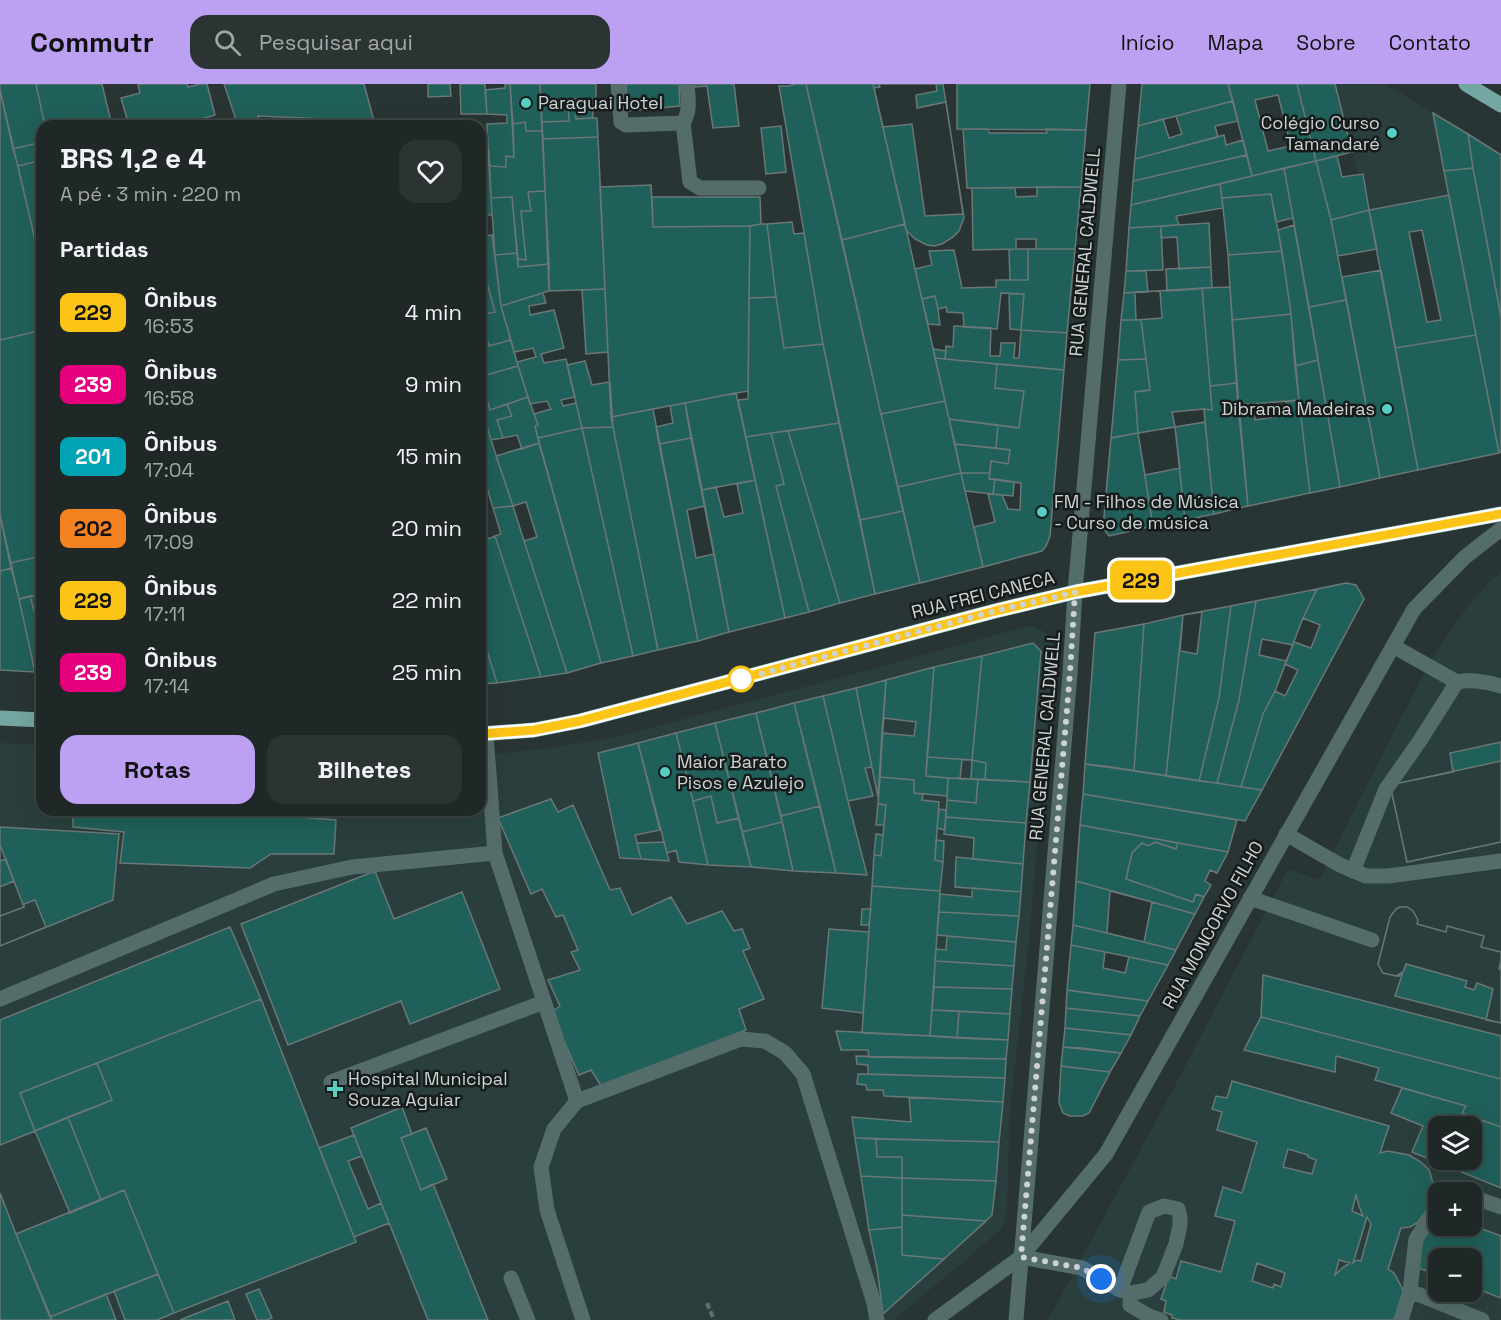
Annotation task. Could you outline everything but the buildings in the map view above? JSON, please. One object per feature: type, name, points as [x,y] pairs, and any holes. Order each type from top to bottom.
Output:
[{"type":"main road","points":[[1466,84],[1501,105]]},
{"type":"main road","name":"RUA FREI CANECA","points":[[486,734],[534,730],[580,721],[1075,592],[1501,514]]},
{"type":"main road","points":[[0,718],[36,720]]},
{"type":"street","points":[[618,84],[623,124],[683,123]]},
{"type":"street","points":[[687,84],[689,110],[683,123],[690,182],[700,188],[759,188]]},
{"type":"street","name":"RUA GENERAL CALDWELL","points":[[1016,1320],[1119,84]]},
{"type":"street","name":"RUA MONCORVO FILHO","points":[[935,1320],[1021,1257],[1106,1154],[1414,609],[1466,557],[1501,529]]},
{"type":"street","points":[[1393,646],[1457,682],[1470,680],[1501,686]]},
{"type":"street","points":[[1353,871],[1386,789],[1457,682]]},
{"type":"street","points":[[486,764],[495,853],[577,1101]]},
{"type":"street","points":[[1286,834],[1366,876],[1388,876],[1501,861]]},
{"type":"street","points":[[0,999],[274,884],[352,867],[495,853]]},
{"type":"street","points":[[1250,898],[1372,940]]},
{"type":"street","points":[[331,1082],[544,1002]]},
{"type":"street","points":[[583,1320],[547,1210],[541,1167],[554,1129],[577,1101],[741,1039],[765,1041],[785,1053],[803,1074],[874,1303],[877,1320]]},
{"type":"street","points":[[1482,1200],[1501,1207]]},
{"type":"street","points":[[1021,1257],[1082,1268],[1125,1291],[1148,1290],[1163,1277],[1176,1244],[1180,1225],[1178,1209],[1164,1206],[1149,1212],[1125,1291],[1130,1305],[1161,1320]]},
{"type":"street","points":[[1401,1320],[1410,1291],[1416,1239],[1428,1220]]},
{"type":"street","points":[[511,1278],[528,1320]]},
{"type":"street","points":[[1410,1291],[1482,1320]]},
{"type":"path","points":[[707,1303],[714,1320]]},
{"type":"shaded area","name":"Colégio Curso Tamandaré","points":[[1335,84],[1385,84],[1433,113],[1449,195],[1369,210],[1363,175],[1358,174]]},
{"type":"shaded area","points":[[1501,572],[1501,1320],[1048,1320],[1168,1099],[1288,869],[1319,880],[1426,669],[1472,601]]},
{"type":"shaded area","points":[[1028,626],[1043,631],[1053,644],[1030,931],[1010,1109],[1005,1220],[1000,1230],[893,1320],[0,1320],[0,743],[36,745],[36,816],[486,816],[486,755],[612,738]]},
{"type":"bus line","name":"229","points":[[486,734],[534,730],[580,721],[1075,592],[1501,514]]},
{"type":"place","name":"Paraguai Hotel","points":[[526,103]]},
{"type":"place","name":"Colégio Curso Tamandaré","points":[[1392,133]]},
{"type":"place","name":"Dibrama Madeiras","points":[[1387,409]]},
{"type":"place","name":"FM - Filhos de Música - Curso de música","points":[[1042,512]]},
{"type":"place","name":"Maior Barato Pisos e Azulejo","points":[[665,772]]},
{"type":"place","name":"Hospital Municipal Souza Aguiar","points":[[335,1089]]},
{"type":"route","points":[[741,679],[1075,592],[1021,1257],[1082,1268],[1101,1279]]}]
